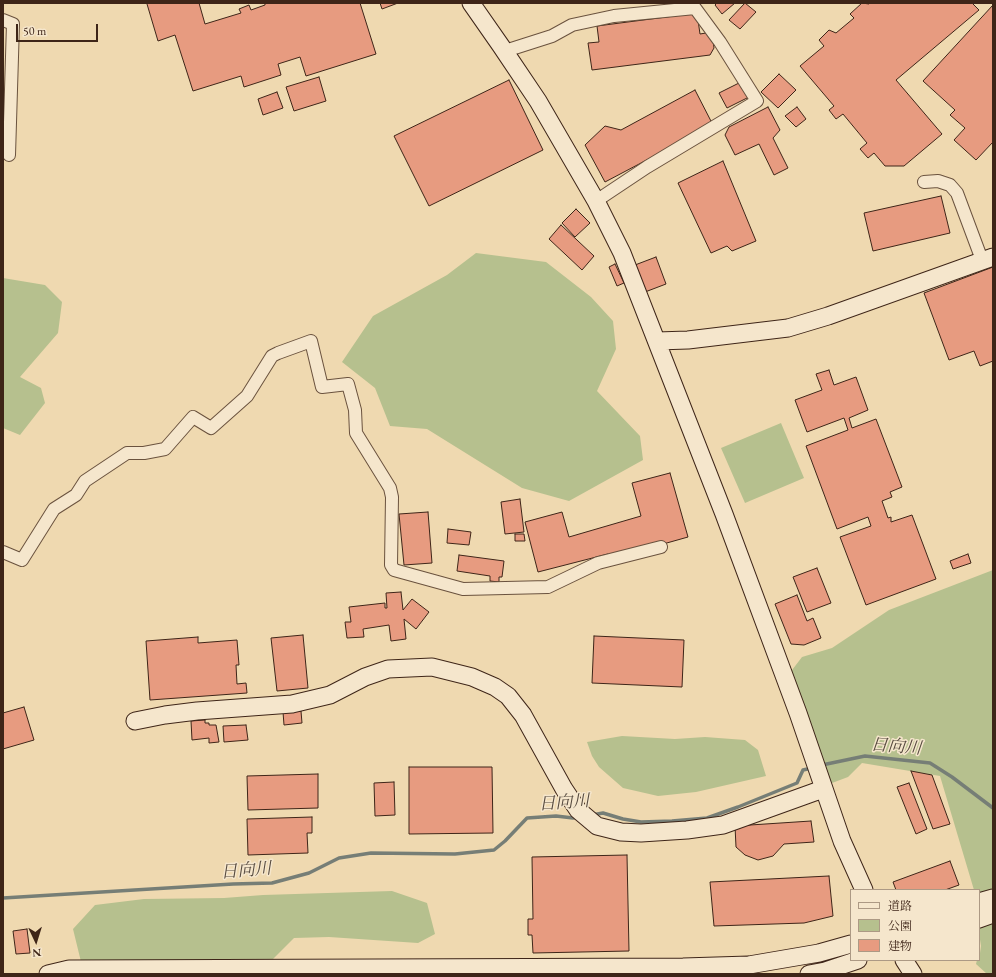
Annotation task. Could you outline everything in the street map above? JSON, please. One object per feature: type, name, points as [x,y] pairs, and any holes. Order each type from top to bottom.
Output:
[{"type":"street","points":[[471,3],[538,101],[596,201],[622,253],[726,521],[798,713],[842,840],[864,889]]},
{"type":"street","points":[[505,51],[552,36],[572,25],[579,23],[614,16],[695,8],[720,42],[757,101],[647,167],[596,201]]},
{"type":"street","points":[[3,20],[13,24],[9,155]]},
{"type":"street","points":[[657,342],[688,340],[788,328],[828,316],[988,258],[957,193],[950,185],[938,181],[924,182]]},
{"type":"street","points":[[3,552],[22,560],[54,509],[76,495],[85,481],[127,453],[144,453],[165,449],[193,417],[211,428],[247,396],[272,356],[311,341],[322,387],[348,384],[355,410],[356,433],[390,488],[392,497],[391,565],[394,570],[463,589],[548,587],[598,563],[661,547]]},
{"type":"street","points":[[135,721],[197,711],[292,704],[330,695],[365,677],[388,669],[432,668],[472,677],[495,687],[508,696],[523,715],[564,789],[578,810],[597,826],[621,832],[641,833],[687,830],[716,826],[730,822],[821,782]]},
{"type":"street","points":[[980,902],[993,898]]},
{"type":"street","points":[[980,919],[993,914]]},
{"type":"street","points":[[48,974],[69,969],[683,967],[749,965],[819,954],[850,944]]},
{"type":"street","points":[[809,974],[855,961]]},
{"type":"street","points":[[905,961],[913,974]]},
{"type":"green space","points":[[476,253],[546,262],[591,297],[613,321],[616,349],[597,391],[640,436],[643,460],[569,501],[522,488],[427,429],[390,426],[375,388],[342,362],[373,316],[447,275]]},
{"type":"green space","points":[[3,278],[45,285],[62,302],[58,333],[20,377],[41,388],[45,403],[20,435],[3,428]]},
{"type":"green space","points":[[781,423],[804,478],[745,503],[721,448]]},
{"type":"green space","points":[[993,570],[993,974],[987,974],[976,964],[977,961],[980,961],[981,946],[980,889],[974,889],[940,776],[862,763],[848,777],[832,783],[820,760],[789,674],[802,657],[832,648],[889,610]]},
{"type":"green space","points":[[622,736],[675,739],[705,737],[745,740],[758,750],[766,776],[696,792],[658,796],[623,788],[599,767],[592,756],[587,742]]},
{"type":"green space","points":[[392,891],[427,903],[435,934],[418,943],[329,937],[294,938],[258,974],[84,974],[73,929],[95,905],[144,899],[224,898],[263,895]]},
{"type":"building","points":[[199,3],[205,24],[241,13],[239,9],[249,5],[251,10],[265,5],[265,3],[360,3],[376,54],[306,76],[300,57],[278,64],[281,75],[244,87],[241,76],[193,91],[175,35],[158,41],[147,4]]},
{"type":"building","points":[[380,3],[398,3],[382,9]]},
{"type":"building","points":[[717,3],[735,3],[722,14],[715,5]]},
{"type":"building","points":[[745,3],[756,12],[740,29],[729,20]]},
{"type":"building","points":[[862,3],[972,3],[979,10],[896,80],[942,134],[904,166],[885,166],[874,153],[868,158],[860,149],[867,143],[843,114],[836,119],[829,110],[834,106],[800,66],[824,46],[819,40],[829,30],[836,33],[854,18],[850,14]]},
{"type":"building","points":[[993,5],[993,142],[976,160],[954,140],[965,128],[950,115],[955,110],[923,81]]},
{"type":"building","points":[[697,13],[700,34],[712,32],[714,48],[710,55],[592,70],[588,43],[599,42],[597,26]]},
{"type":"building","points":[[779,74],[796,90],[778,108],[761,92]]},
{"type":"building","points":[[319,77],[326,101],[294,111],[286,87]]},
{"type":"building","points":[[509,80],[543,150],[429,206],[394,136]]},
{"type":"building","points":[[741,82],[749,97],[727,108],[719,93]]},
{"type":"building","points":[[695,90],[713,125],[605,182],[585,145],[605,126],[621,130]]},
{"type":"building","points":[[277,92],[283,108],[263,115],[258,99]]},
{"type":"building","points":[[768,107],[780,130],[773,138],[788,168],[774,175],[759,144],[735,155],[725,135],[729,127]]},
{"type":"building","points":[[797,107],[806,119],[796,127],[785,116]]},
{"type":"building","points":[[723,161],[756,241],[732,251],[727,246],[711,253],[678,183]]},
{"type":"building","points":[[941,196],[950,233],[873,251],[864,213]]},
{"type":"building","points":[[576,209],[590,223],[575,237],[562,223]]},
{"type":"building","points":[[561,225],[594,256],[582,270],[549,239]]},
{"type":"building","points":[[656,257],[666,284],[645,292],[635,265]]},
{"type":"building","points":[[615,264],[624,283],[617,286],[609,267]]},
{"type":"building","points":[[993,267],[993,361],[980,366],[974,351],[949,360],[924,293]]},
{"type":"building","points":[[829,370],[834,385],[856,377],[868,410],[849,418],[852,428],[876,419],[902,487],[890,492],[892,497],[882,501],[888,518],[891,517],[891,522],[912,515],[936,579],[866,605],[840,537],[871,526],[868,517],[837,529],[806,446],[848,430],[844,418],[807,432],[795,400],[822,390],[816,374]]},
{"type":"building","points":[[670,473],[688,537],[610,559],[608,554],[538,572],[525,522],[562,512],[569,537],[641,516],[632,483]]},
{"type":"building","points":[[520,499],[524,532],[505,534],[501,502]]},
{"type":"building","points":[[428,512],[432,563],[404,565],[399,514]]},
{"type":"building","points":[[448,529],[471,532],[469,545],[447,543]]},
{"type":"building","points":[[515,534],[524,534],[525,541],[515,541]]},
{"type":"building","points":[[968,554],[971,563],[953,569],[950,561]]},
{"type":"building","points":[[459,555],[504,561],[502,577],[499,577],[499,582],[490,581],[490,576],[457,571]]},
{"type":"building","points":[[817,568],[831,603],[807,612],[793,577]]},
{"type":"building","points":[[401,592],[403,610],[412,599],[429,612],[416,629],[404,619],[406,639],[391,641],[389,625],[363,629],[364,637],[347,638],[345,622],[351,622],[349,607],[385,603],[385,608],[387,608],[386,593]]},
{"type":"building","points":[[797,595],[807,621],[813,618],[821,638],[804,645],[791,644],[775,604]]},
{"type":"building","points":[[303,635],[308,688],[277,691],[271,638]]},
{"type":"building","points":[[594,636],[684,640],[682,687],[592,683]]},
{"type":"building","points":[[198,637],[198,643],[237,640],[239,665],[236,665],[237,684],[246,683],[247,693],[150,700],[146,641]]},
{"type":"building","points":[[24,707],[34,740],[3,749],[3,713]]},
{"type":"building","points":[[301,711],[302,723],[284,725],[283,712]]},
{"type":"building","points":[[205,720],[205,723],[209,723],[209,725],[216,725],[219,742],[209,743],[209,738],[192,740],[191,721]]},
{"type":"building","points":[[246,725],[248,740],[224,742],[223,726]]},
{"type":"building","points":[[409,767],[492,767],[493,833],[409,834]]},
{"type":"building","points":[[911,771],[932,775],[950,824],[933,829]]},
{"type":"building","points":[[318,774],[318,808],[248,810],[247,776]]},
{"type":"building","points":[[394,782],[395,815],[375,816],[374,783]]},
{"type":"building","points":[[909,783],[927,829],[916,834],[897,787]]},
{"type":"building","points":[[312,817],[312,833],[307,833],[308,853],[248,855],[247,819]]},
{"type":"building","points":[[811,821],[814,842],[784,844],[773,856],[758,860],[745,855],[736,847],[735,826]]},
{"type":"building","points":[[627,855],[629,951],[533,953],[532,935],[528,935],[528,919],[533,919],[532,857]]},
{"type":"building","points":[[950,861],[959,885],[948,889],[896,889],[893,882]]},
{"type":"building","points":[[829,876],[833,916],[804,923],[714,926],[710,882]]},
{"type":"building","points":[[27,929],[30,953],[16,954],[13,931]]},
{"type":"waterway","name":"日向川","points":[[822,765],[865,756],[930,763],[952,777],[993,808]]},
{"type":"waterway","name":"日向川","points":[[592,815],[603,813],[623,819],[641,822],[707,818],[797,783],[803,770],[812,768]]},
{"type":"waterway","name":"日向川","points":[[3,898],[272,883],[309,873],[339,858],[371,853],[455,854],[494,850],[527,818],[556,816],[573,818],[578,817]]}]
